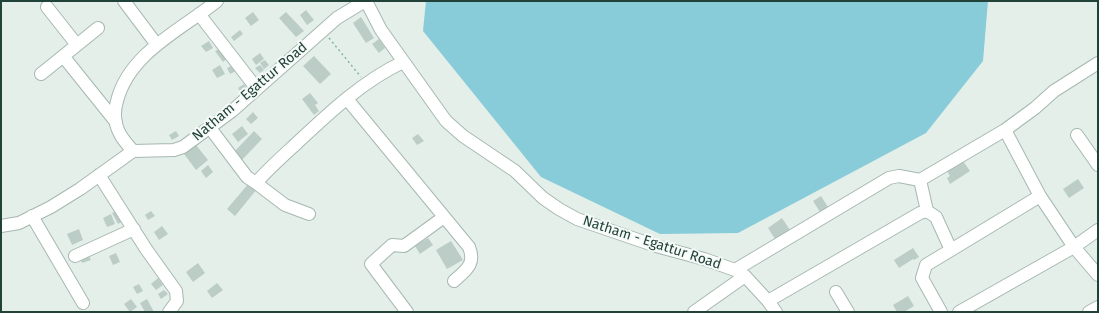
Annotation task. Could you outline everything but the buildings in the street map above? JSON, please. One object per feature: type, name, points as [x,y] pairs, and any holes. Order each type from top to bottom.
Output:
[{"type":"street","points":[[124,1],[157,45]]},
{"type":"street","name":"Natham - Egattur Road","points":[[133,151],[174,150],[183,147],[232,111],[337,18],[366,1],[381,30],[446,121],[463,136],[515,171],[542,198],[559,209],[578,218],[656,246],[704,259],[740,273],[768,301],[776,312]]},
{"type":"street","points":[[1,226],[18,222],[51,207],[80,189],[133,151],[120,133],[116,122],[115,110],[119,92],[135,66],[157,45],[212,3]]},
{"type":"street","points":[[47,7],[77,45]]},
{"type":"street","points":[[199,14],[257,89]]},
{"type":"street","points":[[41,74],[98,28]]},
{"type":"street","points":[[63,56],[116,122]]},
{"type":"street","points":[[256,183],[321,120],[366,84],[403,62]]},
{"type":"street","points":[[694,312],[740,273],[889,178],[900,176],[920,180],[1005,130],[1035,108],[1054,91],[1098,63]]},
{"type":"street","points":[[347,99],[469,247],[472,260],[465,271],[454,281]]},
{"type":"street","points":[[210,128],[247,177],[285,206],[309,214]]},
{"type":"street","points":[[1005,130],[1040,196],[1074,247],[1098,275]]},
{"type":"street","points":[[1077,135],[1098,165]]},
{"type":"street","points":[[99,175],[134,230],[176,291],[177,301],[169,312]]},
{"type":"street","points":[[920,180],[927,211],[936,217],[951,250]]},
{"type":"street","points":[[941,312],[922,278],[926,265],[1040,196]]},
{"type":"street","points":[[768,301],[920,213],[927,211]]},
{"type":"street","points":[[32,216],[82,303]]},
{"type":"street","points":[[407,312],[371,264],[392,245],[404,246],[444,217]]},
{"type":"street","points":[[75,256],[134,230]]},
{"type":"street","points":[[959,312],[1074,247],[1098,230]]},
{"type":"street","points":[[836,292],[848,312]]},
{"type":"street","points":[[1089,312],[1098,307]]},
{"type":"path","points":[[322,30],[366,84]]},
{"type":"water","points":[[426,1],[988,1],[983,61],[926,133],[738,233],[660,234],[541,177],[423,31]]}]
